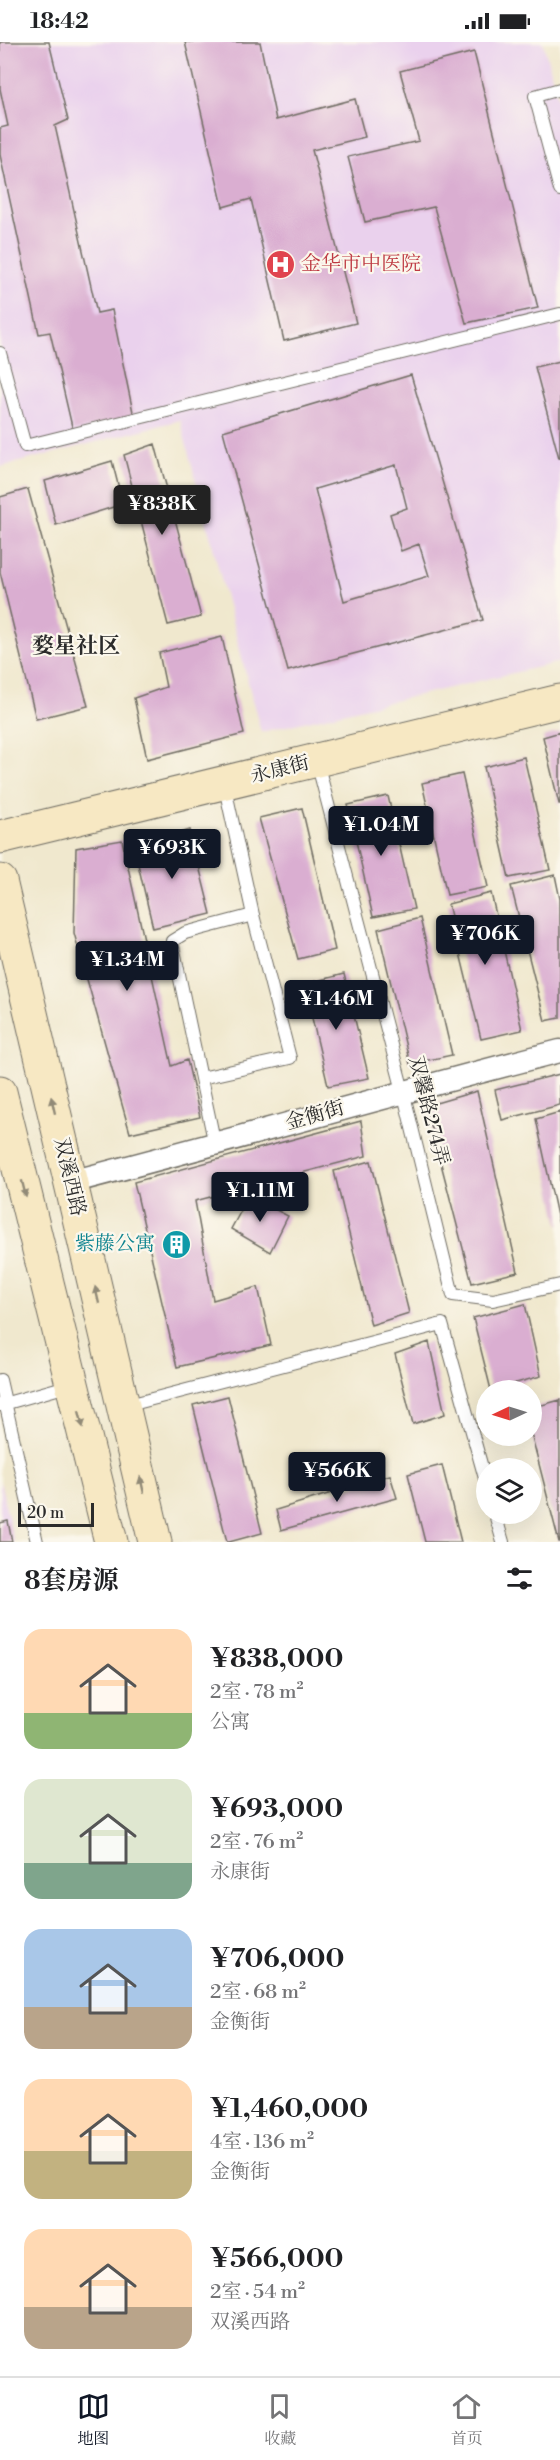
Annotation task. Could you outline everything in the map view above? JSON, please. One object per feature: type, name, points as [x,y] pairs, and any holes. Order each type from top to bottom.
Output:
[{"type":"main road","name":"永康街","points":[[0,837],[560,701]]},
{"type":"main road","name":"双溪西路","points":[[0,881],[155,1542]]},
{"type":"main road","points":[[0,1092],[111,1542]]},
{"type":"street","name":"金衡街","points":[[70,1182],[215,1145],[403,1091],[560,1051]]},
{"type":"lane","points":[[560,89],[535,96],[560,190]]},
{"type":"lane","points":[[0,353],[25,446],[560,314]]},
{"type":"lane","name":"双馨路274弄","points":[[316,761],[403,1091],[453,1296],[493,1300],[560,1285]]},
{"type":"lane","points":[[201,1078],[290,1058],[224,783]]},
{"type":"lane","points":[[215,1145],[172,941],[185,933],[254,915]]},
{"type":"lane","points":[[123,1407],[442,1324],[479,1458]]},
{"type":"lane","points":[[0,1380],[3,1405],[37,1542]]},
{"type":"lane","points":[[3,1405],[72,1385]]},
{"type":"lane","points":[[498,1524],[503,1542]]},
{"type":"shaded area","name":"金华市中医院","points":[[0,42],[543,42],[560,108],[560,662],[261,732],[180,420],[0,467]]},
{"type":"shaded area","points":[[0,1481],[14,1542],[0,1542]]},
{"type":"building","points":[[0,42],[49,42],[68,120],[55,126],[97,313],[112,310],[134,417],[73,431],[50,332],[39,334],[0,155],[0,128],[8,126],[0,89]]},
{"type":"building","points":[[185,42],[260,42],[276,120],[355,99],[365,137],[312,150],[356,323],[284,341],[251,199],[223,207]]},
{"type":"building","points":[[474,52],[538,308],[466,323],[434,207],[365,222],[348,157],[419,141],[400,71]]},
{"type":"building","points":[[560,361],[560,458],[559,458],[535,367]]},
{"type":"building","points":[[411,375],[483,620],[288,671],[223,431]],"holes":[[[396,465],[407,508],[390,514],[401,551],[419,544],[429,576],[344,601],[315,489]]]},
{"type":"building","points":[[155,444],[201,617],[168,625],[124,455]]},
{"type":"building","points":[[112,461],[123,504],[56,525],[45,481]]},
{"type":"building","points":[[28,489],[88,706],[36,719],[0,572],[0,497]]},
{"type":"building","points":[[222,637],[244,734],[147,759],[134,698],[166,687],[159,653]]},
{"type":"building","points":[[560,732],[560,804],[559,804],[543,737]]},
{"type":"building","points":[[524,757],[550,870],[509,878],[484,767]]},
{"type":"building","points":[[462,774],[488,887],[447,895],[422,783]]},
{"type":"building","points":[[388,796],[414,909],[373,917],[348,805]]},
{"type":"building","points":[[302,808],[335,950],[298,959],[259,818]]},
{"type":"building","points":[[190,830],[211,914],[153,928],[134,847]]},
{"type":"building","points":[[122,840],[172,1066],[187,1060],[200,1117],[130,1133],[74,933],[76,848]]},
{"type":"building","points":[[555,875],[560,899],[560,1018],[545,1021],[511,886]]},
{"type":"building","points":[[491,893],[522,1030],[481,1039],[448,904]]},
{"type":"building","points":[[420,918],[452,1055],[410,1064],[378,929]]},
{"type":"building","points":[[344,974],[369,1078],[328,1086],[304,984]]},
{"type":"building","points":[[560,1074],[560,1105],[502,1120],[495,1090]]},
{"type":"building","points":[[477,1091],[518,1272],[472,1283],[426,1106]]},
{"type":"building","points":[[560,1112],[560,1224],[559,1225],[536,1119]]},
{"type":"building","name":"紫藤公寓","points":[[361,1121],[366,1156],[195,1201],[213,1300],[258,1287],[271,1345],[177,1367],[134,1182]]},
{"type":"building","points":[[371,1161],[409,1313],[371,1325],[334,1171]]},
{"type":"building","points":[[249,1196],[288,1216],[270,1252],[231,1229]]},
{"type":"building","points":[[525,1304],[541,1376],[527,1380],[488,1380],[473,1318]]},
{"type":"building","points":[[429,1342],[445,1414],[413,1424],[395,1354]]},
{"type":"building","points":[[228,1396],[262,1533],[227,1542],[193,1405]]},
{"type":"building","points":[[560,1400],[560,1542],[542,1476],[542,1458],[537,1458],[534,1446],[542,1446],[542,1405]]},
{"type":"building","points":[[442,1465],[461,1542],[425,1542],[408,1474]]},
{"type":"building","points":[[390,1475],[397,1498],[281,1530],[276,1510]]},
{"type":"building","points":[[8,1521],[12,1542],[0,1542],[0,1523]]},
{"type":"place","name":"金华市中医院","points":[[280,264]]},
{"type":"place","name":"紫藤公寓","points":[[176,1244]]},
{"type":"district","name":"婺星社区","points":[[76,646]]}]
